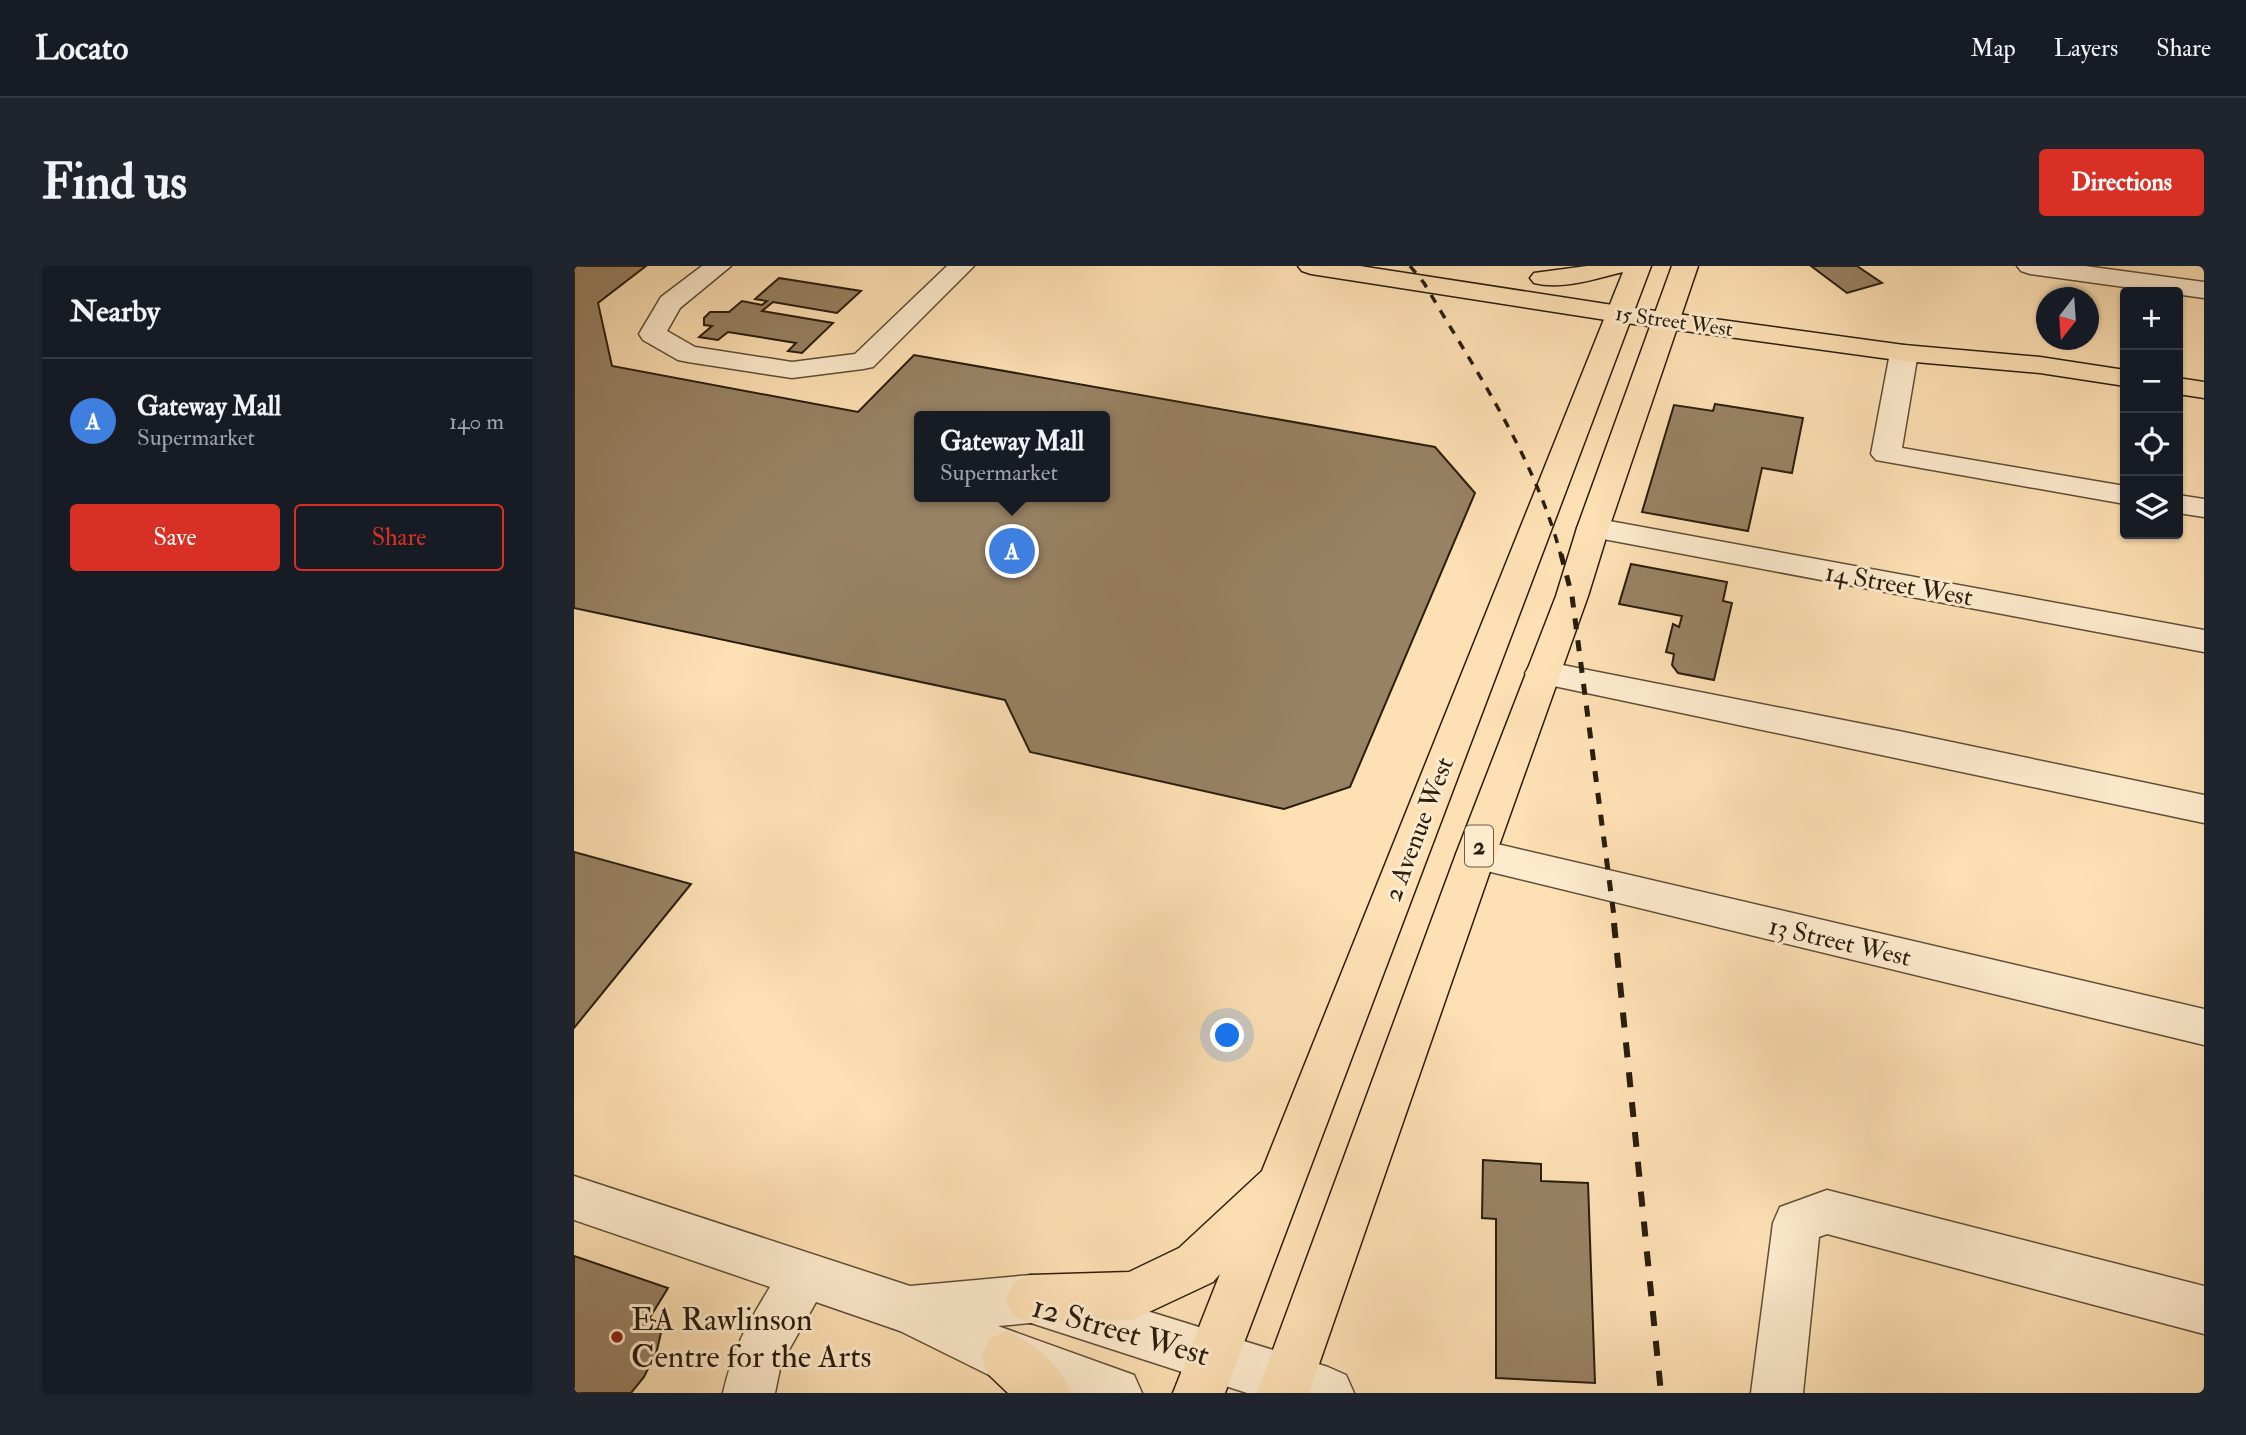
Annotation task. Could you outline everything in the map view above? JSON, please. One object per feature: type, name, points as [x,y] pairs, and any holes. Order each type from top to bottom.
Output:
[{"type":"main road","name":"15 Street West","points":[[1311,266],[1623,302],[1675,295],[1910,333],[2040,365]]},
{"type":"main road","name":"15 Street West","points":[[1461,266],[1543,278],[1623,302]]},
{"type":"main road","points":[[1543,278],[1581,275],[1618,266]]},
{"type":"main road","name":"2 Avenue West","points":[[1206,1375],[1638,266]]},
{"type":"main road","name":"15 Street West","points":[[1675,295],[1904,353],[2040,365],[2120,377]]},
{"type":"main road","name":"2","points":[[1300,1389],[1476,854],[1572,596],[1593,528],[1675,295]]},
{"type":"main road","points":[[2183,387],[2204,390]]},
{"type":"main road","points":[[1031,1299],[1132,1296],[1196,1265],[1283,1180]]},
{"type":"main road","points":[[1007,1357],[1045,1393]]},
{"type":"street","points":[[718,266],[670,303],[652,334],[688,354],[792,370],[863,361],[961,266]]},
{"type":"street","points":[[2030,266],[2204,290]]},
{"type":"street","points":[[1904,353],[1886,454],[2120,494]]},
{"type":"street","points":[[2183,505],[2204,508]]},
{"type":"street","name":"14 Street West","points":[[1593,528],[2204,641]]},
{"type":"street","points":[[1542,673],[2204,808]]},
{"type":"street","name":"13 Street West","points":[[1476,854],[2204,1027]]},
{"type":"street","name":"12 Street West","points":[[574,1198],[910,1310],[1007,1357],[1115,1393]]},
{"type":"street","points":[[1777,1393],[1797,1223],[1827,1212],[2204,1310]]},
{"type":"street","points":[[749,1393],[757,1356],[805,1275]]},
{"type":"street","name":"12 Street West","points":[[910,1310],[1031,1299],[1206,1375],[1300,1389]]},
{"type":"building","points":[[574,266],[646,266],[598,303],[612,366],[858,412],[914,355],[1435,447],[1475,493],[1350,787],[1284,809],[1030,752],[1005,700],[574,608]]},
{"type":"building","points":[[1811,266],[1857,266],[1882,283],[1847,293]]},
{"type":"building","points":[[779,278],[861,291],[837,313],[773,302],[762,311],[833,323],[802,353],[788,351],[796,343],[728,332],[718,340],[699,337],[712,326],[704,325],[704,318],[710,312],[729,312],[742,301],[762,305],[767,301],[755,299]]},
{"type":"building","points":[[1715,404],[1803,418],[1792,473],[1762,468],[1748,531],[1642,512],[1674,405],[1713,411]]},
{"type":"building","points":[[1631,564],[1727,582],[1723,601],[1732,603],[1714,680],[1678,673],[1672,665],[1674,654],[1666,652],[1673,624],[1679,627],[1682,616],[1619,604]]},
{"type":"building","points":[[574,852],[691,884],[574,1028]]},
{"type":"building","points":[[1483,1160],[1541,1164],[1541,1181],[1588,1183],[1595,1383],[1496,1378],[1496,1219],[1482,1218]]},
{"type":"building","name":"EA Rawlinson Centre for the Arts","points":[[574,1256],[668,1288],[649,1319],[663,1324],[657,1350],[644,1377],[631,1393],[574,1393]]},
{"type":"railway","points":[[1410,266],[1424,283],[1520,449],[1550,519],[1561,556]]},
{"type":"railway","points":[[1561,554],[1572,596],[1615,924]]},
{"type":"railway","points":[[1614,923],[1661,1393]]},
{"type":"place","name":"Gateway Mall","points":[[1012,551]]},
{"type":"place","name":"EA Rawlinson Centre for the Arts","points":[[617,1337]]}]
